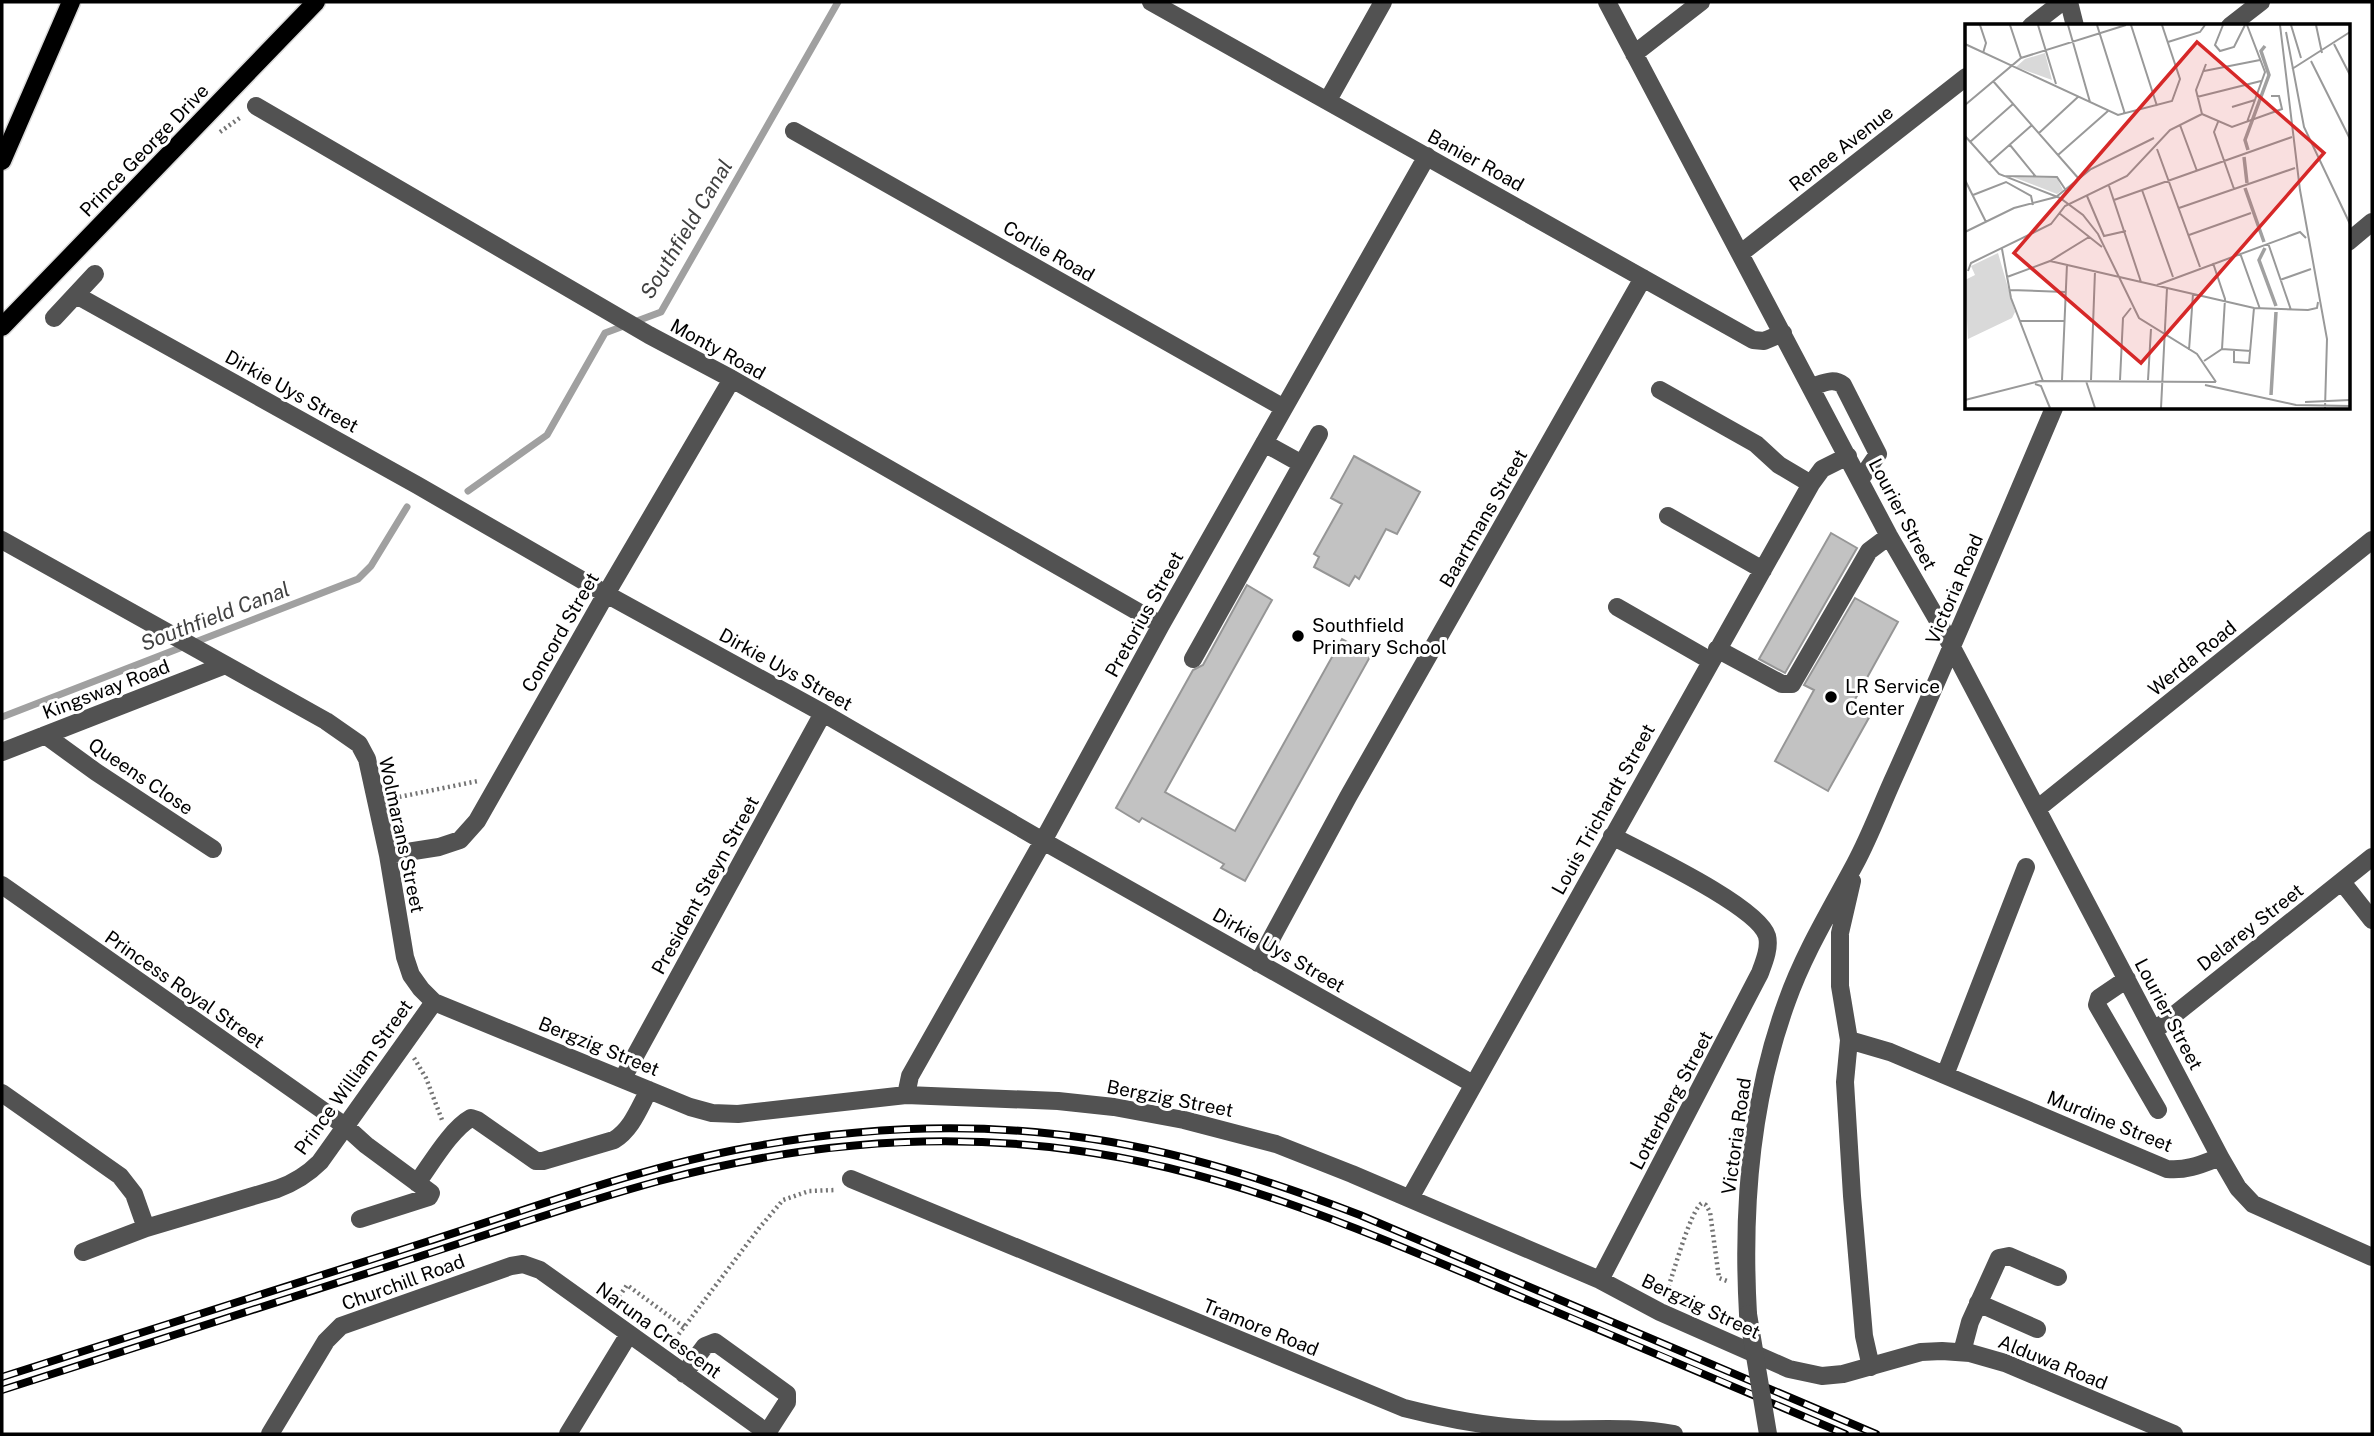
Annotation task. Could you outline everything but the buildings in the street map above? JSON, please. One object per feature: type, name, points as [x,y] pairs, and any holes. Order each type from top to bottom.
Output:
[{"type":"main road","points":[[2,161],[71,2]]},
{"type":"main road","name":"Prince George Drive","points":[[2,327],[316,2]]},
{"type":"street","name":"Banier Road","points":[[1151,2],[1758,342],[1783,333]]},
{"type":"street","points":[[1328,100],[1382,2]]},
{"type":"street","name":"Lourier Street","points":[[1607,2],[1889,536],[1937,619],[2038,809],[2220,1157]]},
{"type":"street","points":[[1634,54],[1701,2]]},
{"type":"street","points":[[2034,24],[2062,2]]},
{"type":"street","points":[[2069,2],[2074,24]]},
{"type":"street","points":[[2233,24],[2261,2]]},
{"type":"street","name":"Renee Avenue","points":[[1741,253],[1965,78]]},
{"type":"street","name":"Monty Road","points":[[256,106],[649,335],[732,379],[1161,625]]},
{"type":"street","name":"Corlie Road","points":[[794,131],[1284,408]]},
{"type":"street","name":"Pretorius Street","points":[[906,1095],[910,1076],[1161,625],[1427,156]]},
{"type":"street","points":[[2350,240],[2372,222]]},
{"type":"street","points":[[54,318],[95,274]]},
{"type":"street","name":"Baartmans Street","points":[[1258,963],[1348,797],[1643,278]]},
{"type":"street","name":"Dirkie Uys Street","points":[[76,295],[418,485],[606,594],[823,713],[1043,841],[1474,1084]]},
{"type":"street","name":"Concord Street","points":[[388,855],[439,847],[460,840],[477,821],[732,379]]},
{"type":"street","points":[[1811,387],[1832,381],[1843,385],[1877,448],[1876,460],[1860,480]]},
{"type":"street","points":[[1660,390],[1756,444],[1779,465],[1811,484]]},
{"type":"street","name":"Victoria Road","points":[[1768,1434],[1748,1314],[1747,1198],[1760,1095],[1787,1001],[1823,922],[1857,862],[1952,649],[2053,410]]},
{"type":"street","points":[[1193,659],[1319,434]]},
{"type":"street","points":[[1264,443],[1302,464]]},
{"type":"street","name":"Louis Trichardt Street","points":[[1410,1198],[1811,484],[1822,469],[1847,456]]},
{"type":"street","points":[[1668,516],[1763,570]]},
{"type":"street","points":[[1617,607],[1714,655],[1782,684],[1792,684],[1869,551],[1889,536]]},
{"type":"street","name":"Wolmarans Street","points":[[2,540],[326,721],[359,744],[372,772],[405,957],[416,982],[434,1002]]},
{"type":"street","name":"Werda Road","points":[[2038,809],[2372,540]]},
{"type":"street","name":"Kingsway Road","points":[[2,752],[219,662]]},
{"type":"street","name":"President Steyn Street","points":[[623,1078],[823,713]]},
{"type":"street","name":"Queens Close","points":[[46,735],[96,772],[214,849]]},
{"type":"street","name":"Lotterberg Street","points":[[1601,1280],[1760,973],[1768,949],[1767,936],[1760,924],[1736,904],[1612,836]]},
{"type":"street","name":"Delarey Street","points":[[2154,1031],[2372,857]]},
{"type":"street","name":"Victoria Road","points":[[1857,862],[1840,933],[1840,986],[1849,1040],[1844,1082],[1864,1335],[1871,1367]]},
{"type":"street","points":[[1945,1075],[2026,867]]},
{"type":"street","points":[[2342,881],[2372,920]]},
{"type":"street","name":"Princess Royal Street","points":[[2,885],[345,1126],[417,1183]]},
{"type":"street","points":[[2127,979],[2099,998],[2096,1005],[2158,1110]]},
{"type":"street","name":"Bergzig Street","points":[[434,1002],[690,1107],[724,1115],[906,1095],[1058,1101],[1114,1107],[1184,1120],[1276,1144],[1410,1198],[1601,1280],[1660,1312],[1789,1369],[1822,1376],[1871,1367]]},
{"type":"street","name":"Prince William Street","points":[[83,1252],[146,1228],[293,1184],[320,1163],[434,1002]]},
{"type":"street","name":"Murdine Street","points":[[1849,1040],[1890,1052],[2167,1168],[2193,1168],[2220,1157]]},
{"type":"street","points":[[360,1219],[430,1195],[429,1191],[417,1183],[457,1131],[471,1118],[528,1157],[543,1161],[614,1140],[622,1135],[649,1090]]},
{"type":"street","points":[[2,1093],[120,1176],[134,1194],[146,1228]]},
{"type":"street","points":[[2220,1157],[2238,1188],[2253,1204],[2372,1257]]},
{"type":"street","name":"Tramore Road","points":[[846,1184],[1404,1408],[1459,1421],[1535,1432],[1626,1428],[1674,1434]]},
{"type":"street","points":[[1962,1352],[1965,1335],[1997,1261],[2002,1256],[2010,1256],[2058,1277]]},
{"type":"street","name":"Naruna Crescent","points":[[523,1264],[540,1270],[768,1434]]},
{"type":"street","name":"Churchill Road","points":[[270,1434],[326,1341],[341,1326],[523,1264]]},
{"type":"street","points":[[1979,1303],[2037,1329]]},
{"type":"street","points":[[568,1434],[629,1334]]},
{"type":"street","points":[[684,1374],[705,1346],[715,1342],[787,1394],[787,1402],[768,1434]]},
{"type":"street","name":"Alduwa Road","points":[[1871,1367],[1921,1352],[1962,1352],[2005,1363],[2174,1434]]},
{"type":"path","points":[[213,136],[256,106]]},
{"type":"path","points":[[391,799],[503,776]]},
{"type":"path","points":[[401,1048],[415,1058],[423,1072],[441,1119],[457,1131]]},
{"type":"path","points":[[668,1348],[783,1200],[808,1191],[846,1184]]},
{"type":"path","points":[[1664,1301],[1691,1218],[1697,1206],[1702,1203],[1710,1212],[1719,1278],[1728,1281]]},
{"type":"path","points":[[612,1307],[627,1285],[684,1327]]},
{"type":"waterway","name":"Southfield Canal","points":[[468,491],[547,435],[605,333],[661,312],[838,2]]},
{"type":"waterway","name":"Southfield Canal","points":[[2,717],[358,579],[371,566],[407,507]]},
{"type":"railway","points":[[2,1377],[587,1189],[710,1155],[788,1141],[864,1132],[978,1129],[1054,1134],[1133,1146],[1210,1164],[1285,1188],[1360,1215],[1876,1434]]},
{"type":"railway","points":[[2,1390],[659,1181],[761,1158],[812,1150],[917,1142],[969,1142],[1021,1144],[1127,1159],[1233,1185],[1285,1202],[1437,1262],[1845,1434]]},
{"type":"place","name":"Southfield Primary School","points":[[1298,636]]},
{"type":"place","name":"LR Service Center","points":[[1831,697]]}]
